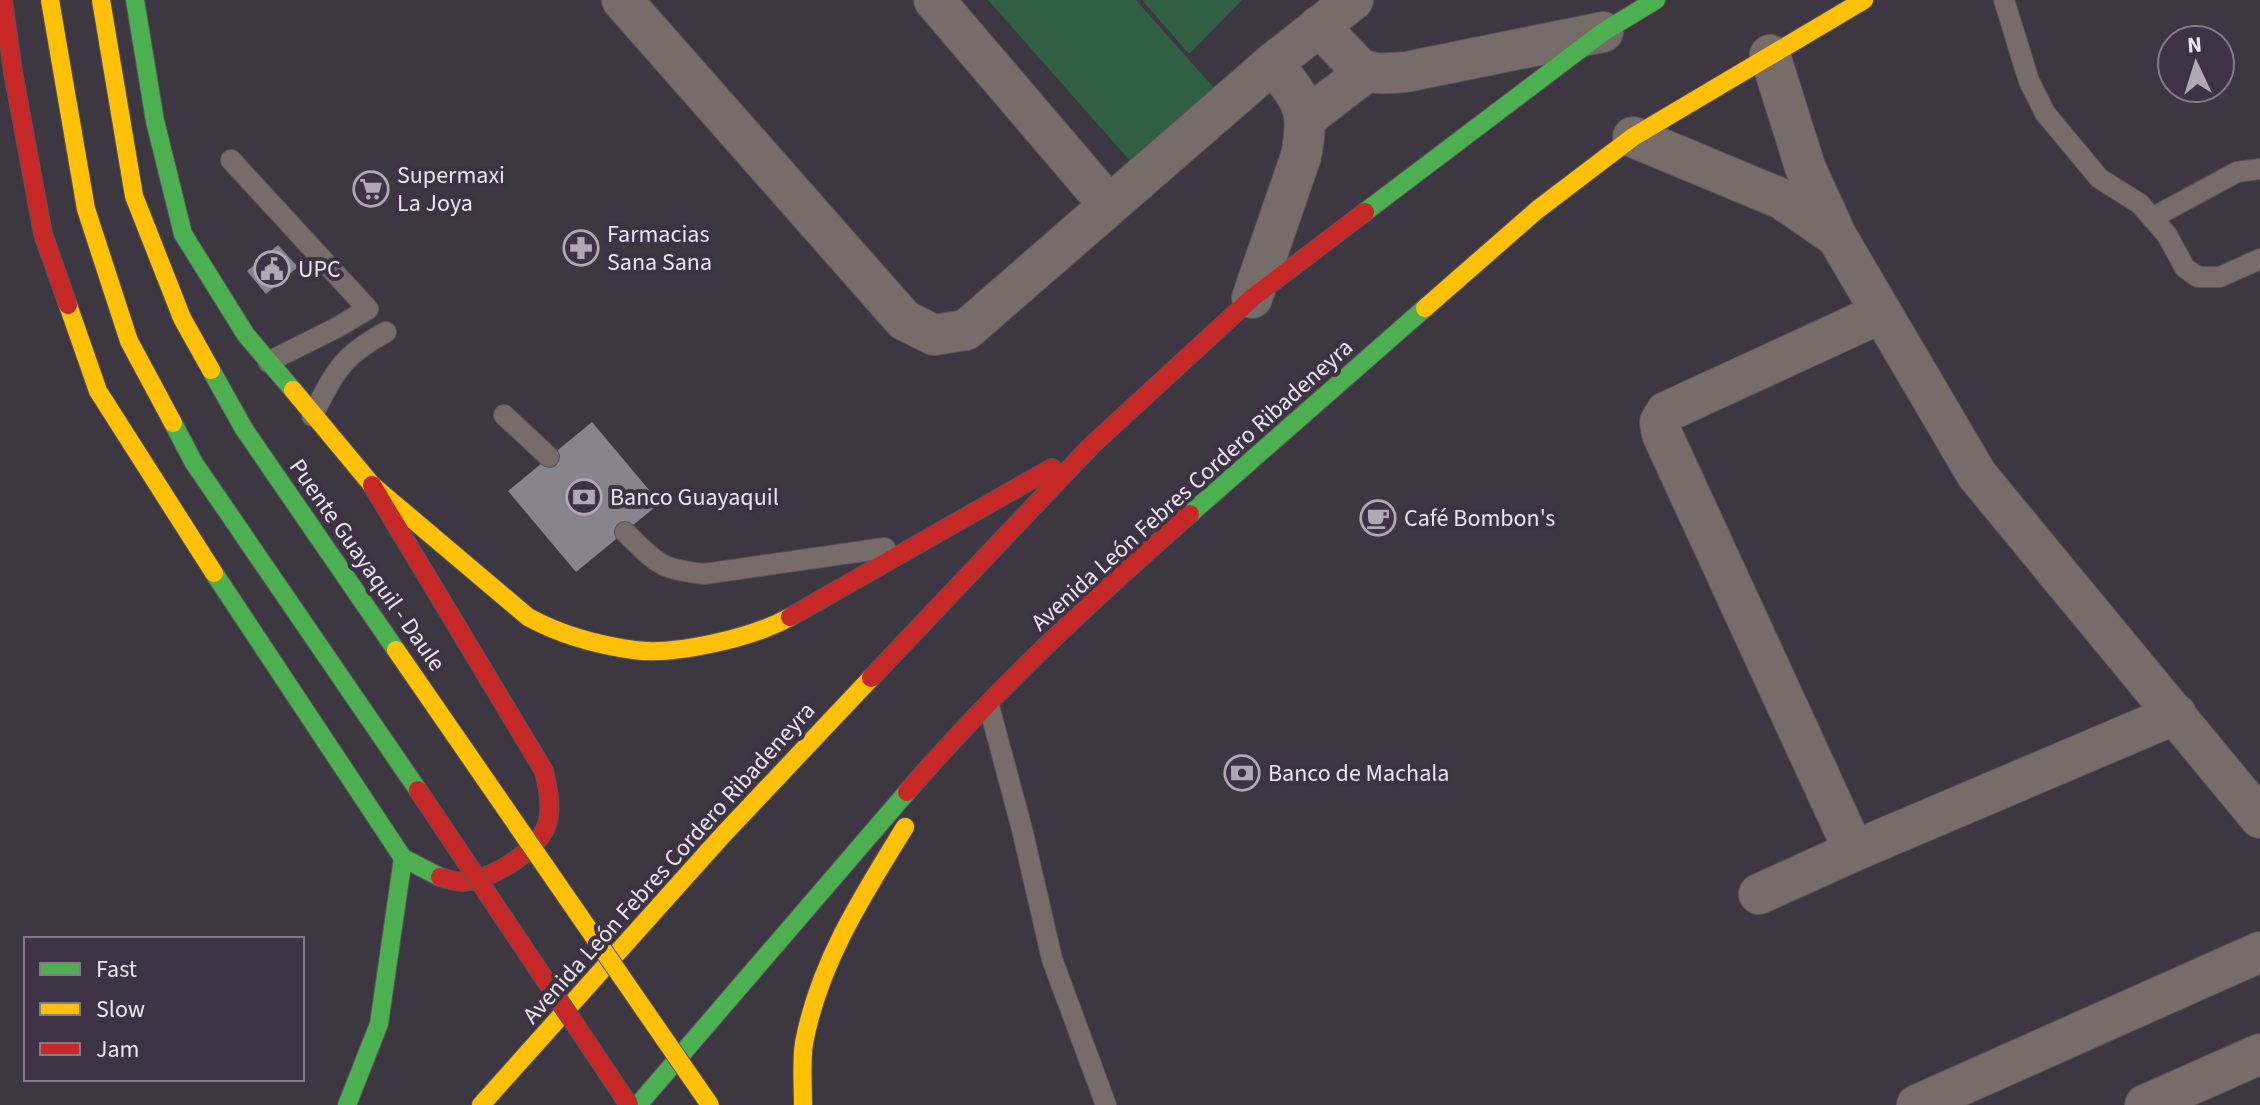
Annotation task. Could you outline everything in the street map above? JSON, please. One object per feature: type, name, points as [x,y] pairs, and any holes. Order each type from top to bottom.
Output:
[{"type":"main road","points":[[3,0],[43,234],[98,391],[190,537],[403,858],[458,882],[472,882],[492,875],[545,831],[550,815],[550,798],[544,771],[372,485]]},
{"type":"main road","points":[[50,0],[86,209],[129,341],[194,463],[629,1105]]},
{"type":"main road","name":"Puente Guayaquil - Daule","points":[[101,0],[134,196],[182,318],[244,429],[710,1105]]},
{"type":"main road","points":[[135,0],[155,121],[183,234],[246,335],[372,485],[528,617],[552,630],[636,651],[699,647],[770,628],[1091,446]]},
{"type":"main road","name":"Avenida León Febres Cordero Ribadeneyra","points":[[481,1105],[730,828],[1091,446],[1252,298],[1603,32],[1656,0]]},
{"type":"main road","name":"Avenida León Febres Cordero Ribadeneyra","points":[[638,1105],[952,740],[1130,567],[1537,210],[1633,137],[1864,0]]},
{"type":"main road","points":[[803,1105],[804,1045],[820,987],[847,922],[902,833],[952,740]]},
{"type":"main road","points":[[347,1105],[379,1024],[403,858]]},
{"type":"street","points":[[622,0],[904,320],[934,335],[966,330],[1273,63],[1353,0]]},
{"type":"street","points":[[934,0],[1109,205]]},
{"type":"street","points":[[1319,26],[1366,72]]},
{"type":"street","points":[[1306,118],[1366,72],[1406,72],[1603,32]]},
{"type":"street","points":[[1770,55],[1805,167],[1837,237],[1977,475],[2260,818]]},
{"type":"street","points":[[1252,298],[1301,156],[1306,118],[1303,104],[1273,63]]},
{"type":"street","points":[[1633,137],[1782,199],[1837,237]]},
{"type":"street","points":[[1757,188],[1799,149]]},
{"type":"street","points":[[1854,851],[1662,434],[1660,422],[1666,412],[1881,313]]},
{"type":"street","points":[[1759,894],[2176,714]]},
{"type":"street","points":[[1917,1105],[2260,952]]},
{"type":"street","points":[[2145,1105],[2260,1054]]},
{"type":"lane","points":[[2004,0],[2029,81],[2045,113],[2099,178],[2140,204],[2167,235],[2185,268],[2198,277],[2220,277],[2260,259]]},
{"type":"lane","points":[[231,160],[368,309],[268,362]]},
{"type":"lane","points":[[2152,218],[2237,172],[2260,169]]},
{"type":"lane","points":[[312,416],[336,371],[348,356],[386,332]]},
{"type":"lane","points":[[504,415],[549,457]]},
{"type":"lane","points":[[625,532],[659,565],[704,574],[920,543]]},
{"type":"lane","points":[[989,706],[1052,959],[1106,1105]]},
{"type":"green space","points":[[988,0],[1136,0],[1215,89],[1131,162]]},
{"type":"green space","points":[[1142,0],[1242,0],[1189,54]]},
{"type":"building","name":"UPC","points":[[278,245],[298,267],[266,294],[247,271]]},
{"type":"building","name":"Banco Guayaquil","points":[[592,422],[660,503],[576,572],[508,491]]},
{"type":"traffic: fast","points":[[135,0],[155,121],[183,234],[246,335],[293,390]]},
{"type":"traffic: fast","points":[[1365,212],[1603,32],[1656,0]]},
{"type":"traffic: fast","points":[[1190,514],[1425,308]]},
{"type":"traffic: fast","points":[[211,370],[244,429],[396,650]]},
{"type":"traffic: fast","points":[[173,423],[194,463],[418,790]]},
{"type":"traffic: fast","points":[[214,573],[403,858],[440,877]]},
{"type":"traffic: fast","points":[[638,1105],[907,792]]},
{"type":"traffic: fast","points":[[347,1105],[379,1024],[403,858]]},
{"type":"traffic: slow","points":[[50,0],[86,209],[129,341],[173,423]]},
{"type":"traffic: slow","points":[[101,0],[134,196],[182,318],[211,370]]},
{"type":"traffic: slow","points":[[1425,308],[1537,210],[1633,137],[1864,0]]},
{"type":"traffic: slow","points":[[68,305],[98,391],[214,573]]},
{"type":"traffic: slow","points":[[293,390],[372,485],[528,617],[540,623],[593,642],[651,651],[736,638],[790,617]]},
{"type":"traffic: slow","points":[[396,650],[710,1105]]},
{"type":"traffic: slow","points":[[481,1105],[721,837],[871,678]]},
{"type":"traffic: slow","points":[[803,1105],[804,1043],[820,985],[844,930],[905,827]]},
{"type":"traffic: jam","points":[[3,0],[43,234],[68,305]]},
{"type":"traffic: jam","points":[[871,678],[1091,446],[1252,298],[1365,212]]},
{"type":"traffic: jam","points":[[790,617],[1052,468]]},
{"type":"traffic: jam","points":[[372,485],[544,771],[548,792],[546,827],[524,853],[492,874],[471,881],[440,877]]},
{"type":"traffic: jam","points":[[907,792],[1044,648],[1190,514]]},
{"type":"traffic: jam","points":[[418,790],[629,1105]]},
{"type":"place","name":"Supermaxi La Joya","points":[[371,189]]},
{"type":"place","name":"Farmacias Sana Sana","points":[[581,248]]},
{"type":"place","name":"UPC","points":[[272,269]]},
{"type":"place","name":"Banco Guayaquil","points":[[584,497]]},
{"type":"place","name":"Café Bombon's","points":[[1378,518]]},
{"type":"place","name":"Banco de Machala","points":[[1242,773]]}]
